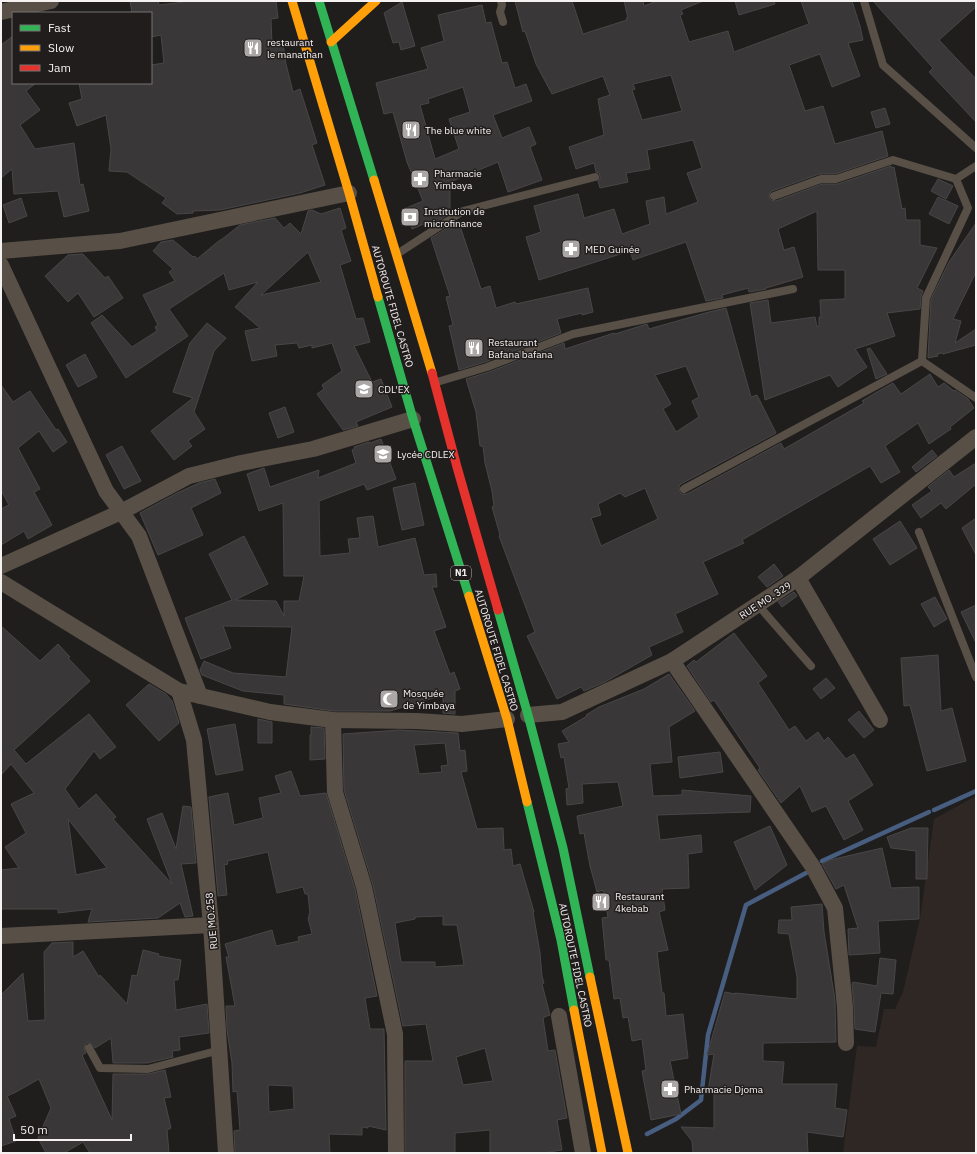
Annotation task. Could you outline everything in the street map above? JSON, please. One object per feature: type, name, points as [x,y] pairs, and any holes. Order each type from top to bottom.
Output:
[{"type":"main road","name":"AUTOROUTE FIDEL CASTRO","points":[[292,1],[349,193],[413,419],[507,719],[561,940],[602,1153]]},
{"type":"main road","name":"AUTOROUTE FIDEL CASTRO","points":[[319,1],[434,382],[459,475],[528,715],[563,848],[628,1153]]},
{"type":"main road","points":[[331,42],[376,1]]},
{"type":"street","points":[[1,12],[51,1]]},
{"type":"street","points":[[1,251],[120,241],[349,193]]},
{"type":"street","points":[[1,265],[106,491],[139,536],[200,696]]},
{"type":"street","points":[[1,566],[121,512],[189,476],[240,463],[313,449],[413,419]]},
{"type":"street","name":"RUE MO. 329","points":[[528,715],[562,712],[672,661],[798,578],[976,437]]},
{"type":"street","points":[[798,578],[880,720]]},
{"type":"street","points":[[1,582],[179,691],[270,712],[333,720],[462,724],[507,719]]},
{"type":"street","points":[[672,661],[812,867],[835,908],[846,1007],[846,1043]]},
{"type":"street","name":"RUE MO.258","points":[[179,691],[194,740],[212,925],[226,1153]]},
{"type":"street","points":[[333,720],[335,792],[364,887],[395,1034],[396,1153]]},
{"type":"street","points":[[1,936],[212,925]]},
{"type":"street","points":[[560,1016],[583,1153]]},
{"type":"lane","points":[[501,1],[502,5],[500,12],[503,22]]},
{"type":"lane","points":[[864,1],[882,65],[976,148]]},
{"type":"lane","points":[[774,196],[821,179],[836,179],[893,160],[956,178],[976,166]]},
{"type":"lane","points":[[396,255],[463,212],[595,177]]},
{"type":"lane","points":[[922,362],[926,298],[968,208],[956,178]]},
{"type":"lane","points":[[434,382],[487,368],[573,334],[793,289]]},
{"type":"lane","points":[[922,362],[976,398]]},
{"type":"lane","points":[[684,489],[922,362]]},
{"type":"lane","points":[[919,532],[976,677]]},
{"type":"lane","points":[[758,605],[811,666]]},
{"type":"lane","points":[[89,1048],[100,1068],[148,1069],[220,1050]]},
{"type":"shaded area","points":[[976,796],[976,1153],[843,1153],[857,1046],[876,1047],[884,1009],[895,1009],[903,992],[920,919],[934,819]]},
{"type":"building","points":[[130,1],[158,1],[159,5],[192,1],[276,1],[278,18],[271,19],[272,44],[283,43],[286,64],[293,92],[300,89],[317,143],[312,145],[325,185],[300,193],[220,210],[193,211],[193,213],[177,214],[162,203],[166,198],[127,172],[109,171],[111,149],[106,115],[77,126],[69,103],[82,99],[79,84],[152,84],[152,65],[164,63],[161,35],[152,37],[152,12],[132,12]]},
{"type":"building","points":[[515,1],[572,1],[583,34],[627,20],[626,18],[628,18],[624,1],[643,1],[644,6],[657,1],[703,1],[681,10],[683,14],[680,15],[689,42],[728,31],[734,52],[809,24],[801,1],[852,1],[863,40],[848,43],[860,76],[832,87],[820,54],[789,65],[805,111],[823,106],[835,144],[882,131],[888,156],[835,174],[819,174],[772,191],[769,197],[771,200],[776,201],[822,184],[838,184],[891,166],[892,168],[894,167],[902,209],[905,208],[906,220],[920,220],[920,245],[937,248],[917,288],[923,291],[920,309],[887,313],[895,336],[855,349],[867,367],[838,387],[830,375],[765,400],[750,303],[768,300],[771,323],[815,317],[817,327],[819,326],[819,317],[821,317],[820,300],[845,299],[845,270],[818,270],[817,211],[778,229],[784,250],[794,247],[803,277],[766,289],[749,292],[748,288],[722,295],[723,298],[706,301],[686,242],[633,260],[630,251],[539,280],[526,237],[541,232],[534,206],[578,194],[584,218],[614,209],[622,234],[650,224],[646,201],[664,197],[666,214],[698,202],[687,173],[702,168],[693,140],[647,150],[650,169],[626,173],[628,182],[600,188],[598,181],[600,176],[599,173],[596,172],[594,163],[576,169],[569,147],[604,135],[598,99],[610,95],[603,76],[552,94],[536,64],[525,31],[523,32]],"holes":[[[671,75],[682,111],[642,120],[632,90],[635,89],[633,84]]]},
{"type":"building","points":[[735,1],[774,1],[775,4],[739,15]]},
{"type":"building","points":[[873,1],[976,1],[976,7],[939,40],[976,79],[976,122],[929,72],[933,68]]},
{"type":"building","points":[[402,2],[415,46],[401,50],[399,42],[393,43],[384,13]]},
{"type":"building","points":[[482,5],[486,23],[491,22],[502,63],[507,62],[515,88],[526,84],[532,101],[493,115],[502,138],[529,127],[536,144],[530,147],[542,180],[508,192],[498,162],[450,182],[450,213],[428,228],[426,223],[412,229],[404,209],[423,201],[407,162],[393,112],[384,114],[376,83],[428,69],[421,48],[444,41],[438,15]],"holes":[[[463,87],[470,112],[449,119],[459,149],[435,159],[420,105],[429,103],[428,99]]]},
{"type":"building","points":[[12,37],[12,84],[35,84],[26,91],[40,110],[20,125],[35,149],[74,143],[80,185],[83,184],[89,211],[64,217],[58,191],[14,194],[12,169],[1,178],[1,45]]},
{"type":"building","points":[[885,108],[890,124],[876,128],[871,112]]},
{"type":"building","points":[[938,179],[953,186],[946,199],[931,191]]},
{"type":"building","points":[[938,197],[958,206],[949,224],[929,214]]},
{"type":"building","points":[[21,198],[27,216],[9,223],[3,205]]},
{"type":"building","points":[[340,208],[346,228],[341,230],[351,261],[340,265],[356,319],[363,318],[370,342],[354,346],[372,382],[381,379],[392,407],[356,422],[358,426],[343,430],[317,394],[324,389],[322,385],[342,371],[332,343],[312,348],[312,345],[299,348],[297,343],[275,345],[277,356],[252,361],[245,331],[260,328],[235,307],[258,282],[229,290],[224,273],[169,309],[188,336],[126,378],[91,323],[102,315],[132,347],[157,331],[155,327],[158,325],[143,295],[175,281],[169,272],[173,269],[153,251],[161,242],[173,240],[197,259],[240,225],[275,218],[284,228],[290,223],[301,234],[308,211],[312,210],[321,214]],"holes":[[[308,252],[321,282],[261,295]]]},
{"type":"building","points":[[976,223],[976,272],[953,319],[961,321],[955,343],[976,329],[976,345],[943,354],[937,354],[938,356],[928,358],[931,299],[949,262]]},
{"type":"building","points":[[450,226],[451,229],[460,226],[481,289],[490,286],[496,308],[515,302],[516,304],[588,288],[593,312],[557,319],[561,333],[485,362],[459,370],[449,326],[453,325],[446,297],[450,296],[431,238]]},
{"type":"building","points":[[83,254],[105,278],[108,276],[123,298],[94,317],[78,293],[68,302],[45,276],[68,255]]},
{"type":"building","points":[[726,308],[751,397],[757,395],[776,433],[681,484],[679,489],[681,494],[687,494],[781,443],[784,449],[864,403],[862,401],[893,383],[901,394],[930,374],[938,387],[944,383],[968,399],[974,408],[950,427],[951,429],[929,444],[918,423],[885,446],[900,472],[881,483],[870,466],[742,540],[744,543],[703,562],[718,594],[675,614],[683,632],[649,647],[652,655],[605,682],[584,691],[581,687],[557,699],[527,636],[535,632],[499,536],[500,535],[492,507],[494,506],[492,491],[485,463],[483,446],[480,446],[476,412],[466,379],[489,372],[564,343],[565,349],[647,324],[649,329]],"holes":[[[686,366],[699,397],[692,401],[699,417],[676,432],[663,409],[671,404],[655,375]],[[645,488],[658,519],[601,546],[591,518],[601,515],[598,504],[620,493],[625,497]]]},
{"type":"building","points":[[207,323],[226,338],[214,351],[194,412],[205,429],[188,441],[192,446],[174,460],[151,431],[193,398],[173,392],[190,343]]},
{"type":"building","points":[[870,348],[887,374],[876,379],[867,349]]},
{"type":"building","points":[[85,354],[97,377],[78,387],[66,365]]},
{"type":"building","points":[[1,385],[13,402],[30,391],[56,430],[58,429],[67,442],[53,452],[39,431],[18,448],[40,489],[34,492],[52,525],[28,539],[24,531],[1,545],[1,509],[9,505],[1,490]]},
{"type":"building","points":[[285,407],[294,432],[278,438],[269,413]]},
{"type":"building","points":[[381,439],[396,479],[367,490],[364,484],[319,501],[320,556],[350,553],[348,539],[360,538],[357,518],[373,516],[378,547],[415,538],[424,575],[436,574],[437,587],[432,587],[446,627],[434,631],[450,674],[454,672],[460,689],[455,691],[455,714],[443,713],[443,695],[390,711],[334,711],[284,704],[284,695],[243,691],[202,675],[200,670],[204,661],[233,673],[286,677],[292,627],[223,626],[231,648],[201,659],[185,618],[232,600],[209,554],[244,536],[268,584],[235,600],[276,601],[284,616],[284,601],[299,601],[304,576],[284,576],[283,503],[259,511],[247,474],[264,468],[270,487],[319,470],[318,478],[356,463],[352,450],[355,448],[354,447]]},
{"type":"building","points":[[122,446],[141,481],[124,489],[106,455]]},
{"type":"building","points":[[932,450],[937,456],[916,472],[912,467]]},
{"type":"building","points":[[976,463],[976,484],[946,509],[941,503],[921,518],[912,505],[932,491],[928,487],[949,470],[954,477]]},
{"type":"building","points":[[215,479],[221,493],[191,508],[203,535],[158,555],[140,513],[199,483]]},
{"type":"building","points":[[415,483],[424,525],[402,530],[393,488]]},
{"type":"building","points":[[976,518],[976,555],[962,528]]},
{"type":"building","points":[[900,521],[917,548],[890,565],[873,539]]},
{"type":"building","points":[[774,564],[783,576],[767,587],[758,577]]},
{"type":"building","points":[[794,592],[797,596],[782,607],[778,602]]},
{"type":"building","points":[[935,597],[947,619],[934,627],[921,604]]},
{"type":"building","points":[[976,605],[976,643],[961,612]]},
{"type":"building","points":[[1,626],[40,661],[58,644],[70,657],[68,658],[90,681],[14,750],[26,764],[89,714],[116,747],[100,759],[94,751],[65,789],[79,809],[96,794],[116,817],[113,819],[172,884],[147,819],[162,813],[176,849],[183,806],[191,807],[196,863],[181,864],[193,916],[185,917],[180,903],[158,918],[88,922],[92,909],[58,913],[58,909],[1,909],[1,870],[19,868],[5,847],[26,833],[11,804],[34,793],[11,764],[1,775]],"holes":[[[68,819],[107,868],[76,875]]]},
{"type":"building","points":[[734,633],[767,676],[758,683],[789,730],[795,726],[806,741],[818,732],[824,741],[828,737],[846,759],[854,754],[873,785],[848,801],[863,830],[844,840],[826,806],[812,812],[800,786],[781,803],[758,770],[760,768],[714,700],[711,702],[687,666],[694,660],[696,662]]},
{"type":"building","points":[[938,655],[941,711],[952,708],[966,761],[927,771],[910,705],[904,706],[901,658]]},
{"type":"building","points":[[669,674],[695,711],[669,727],[672,762],[650,764],[653,796],[682,795],[682,790],[751,796],[750,812],[657,815],[660,840],[701,835],[702,852],[688,854],[689,888],[662,889],[665,910],[659,912],[668,950],[657,952],[662,993],[664,993],[666,1016],[683,1014],[688,1058],[670,1061],[681,1114],[651,1120],[642,1071],[646,1070],[642,1039],[632,1041],[628,1017],[623,1018],[620,998],[614,999],[609,960],[606,960],[602,918],[608,917],[603,890],[597,892],[590,866],[584,833],[580,834],[577,816],[623,806],[618,782],[582,784],[583,803],[567,805],[566,789],[569,788],[564,757],[561,758],[558,744],[569,742],[562,731],[587,716],[586,715],[599,707],[644,689]]},
{"type":"building","points":[[826,678],[835,688],[821,699],[813,689]]},
{"type":"building","points":[[149,684],[166,694],[172,701],[179,723],[159,741],[126,705]]},
{"type":"building","points":[[859,711],[874,730],[864,738],[848,720]]},
{"type":"building","points":[[258,719],[272,722],[272,743],[258,743]]},
{"type":"building","points":[[235,724],[243,770],[216,775],[207,729]]},
{"type":"building","points":[[311,727],[324,728],[325,759],[310,760]]},
{"type":"building","points":[[399,730],[458,733],[460,751],[465,750],[467,771],[461,772],[477,829],[503,828],[504,850],[511,849],[513,866],[520,864],[534,912],[544,983],[542,984],[550,1015],[543,1018],[548,1051],[555,1050],[567,1118],[557,1120],[562,1150],[542,1153],[490,1153],[490,1130],[455,1133],[455,1153],[405,1153],[405,1061],[433,1061],[426,1024],[403,1026],[373,885],[344,790],[343,734]],"holes":[[[445,743],[448,765],[441,766],[442,772],[419,774],[414,745]],[[443,916],[443,925],[457,925],[464,965],[435,967],[435,962],[401,962],[395,923],[415,919],[415,917]],[[485,1048],[493,1081],[463,1085],[456,1057]]]},
{"type":"building","points":[[720,752],[723,772],[680,778],[678,757]]},
{"type":"building","points":[[291,771],[300,796],[326,793],[355,889],[377,996],[365,998],[370,1029],[384,1029],[386,1130],[368,1126],[368,1128],[362,1127],[362,1135],[329,1134],[330,1153],[235,1153],[234,1131],[240,1130],[237,1091],[233,1092],[232,1063],[227,1030],[226,1006],[235,1006],[226,957],[229,957],[225,944],[272,930],[276,946],[299,941],[298,937],[312,934],[308,918],[310,914],[308,894],[305,894],[303,887],[277,893],[268,852],[227,861],[228,864],[224,865],[227,895],[218,896],[209,797],[228,793],[234,825],[263,818],[259,798],[281,793],[275,776]],"holes":[[[268,1085],[293,1086],[294,1109],[269,1112]]]},
{"type":"building","points":[[770,826],[787,865],[755,890],[734,842]]},
{"type":"building","points":[[911,828],[928,828],[927,879],[916,879],[916,851],[891,848],[887,837]]},
{"type":"building","points":[[882,848],[891,888],[919,887],[919,919],[878,921],[880,953],[849,955],[848,929],[858,928],[844,885],[836,889],[822,864],[830,860]]},
{"type":"building","points":[[822,904],[824,932],[835,1000],[836,1042],[763,1043],[763,1061],[784,1062],[782,1084],[837,1084],[835,1108],[847,1110],[843,1137],[807,1132],[808,1153],[693,1153],[692,1141],[681,1127],[714,1128],[714,1092],[708,1091],[714,1054],[707,1055],[725,992],[797,999],[797,977],[789,934],[778,933],[779,920],[792,920],[791,907]]},
{"type":"building","points":[[73,942],[73,957],[83,951],[99,977],[100,975],[127,1004],[132,975],[137,976],[143,950],[159,954],[158,956],[181,960],[178,980],[174,980],[176,1010],[207,1004],[209,1033],[179,1037],[180,1050],[172,1051],[173,1057],[147,1063],[113,1063],[111,1038],[95,1048],[92,1044],[86,1043],[84,1048],[86,1053],[82,1055],[112,1120],[113,1074],[148,1074],[165,1070],[171,1097],[164,1098],[171,1128],[167,1130],[169,1153],[90,1153],[83,1142],[64,1153],[46,1153],[38,1138],[51,1108],[39,1079],[7,1096],[16,1116],[9,1119],[16,1141],[1,1146],[1,995],[23,973],[28,1021],[45,1020],[44,952],[52,943]]},
{"type":"building","points":[[880,958],[896,960],[893,994],[881,993],[875,1032],[855,1029],[852,984],[853,982],[877,986]]},
{"type":"waterway","points":[[934,810],[976,791]]},
{"type":"waterway","points":[[822,861],[929,812]]},
{"type":"waterway","points":[[647,1134],[676,1119],[701,1100],[708,1035],[746,905],[806,873]]},
{"type":"traffic: fast","points":[[319,1],[374,180]]},
{"type":"traffic: fast","points":[[378,297],[413,419],[469,596]]},
{"type":"traffic: fast","points":[[498,610],[528,715],[563,848],[590,977]]},
{"type":"traffic: fast","points":[[527,802],[561,940],[574,1010]]},
{"type":"traffic: slow","points":[[292,1],[378,297]]},
{"type":"traffic: slow","points":[[331,42],[376,1]]},
{"type":"traffic: slow","points":[[374,180],[432,373]]},
{"type":"traffic: slow","points":[[469,596],[507,719],[527,802]]},
{"type":"traffic: slow","points":[[590,977],[628,1153]]},
{"type":"traffic: slow","points":[[574,1010],[602,1153]]},
{"type":"traffic: jam","points":[[432,373],[498,610]]},
{"type":"place","name":"restaurant le manathan","points":[[253,48]]},
{"type":"place","name":"The blue white","points":[[411,130]]},
{"type":"place","name":"Pharmacie Yimbaya","points":[[420,179]]},
{"type":"place","name":"Institution de microfinance","points":[[410,217]]},
{"type":"place","name":"MED Guinée","points":[[571,249]]},
{"type":"place","name":"Restaurant Bafana bafana","points":[[474,348]]},
{"type":"place","name":"CDL'EX","points":[[364,389]]},
{"type":"place","name":"Lycée CDLEX","points":[[383,454]]},
{"type":"place","name":"Mosquée de Yimbaya","points":[[389,699]]},
{"type":"place","name":"Restaurant 4kebab","points":[[601,902]]},
{"type":"place","name":"Pharmacie Djoma","points":[[670,1089]]}]
